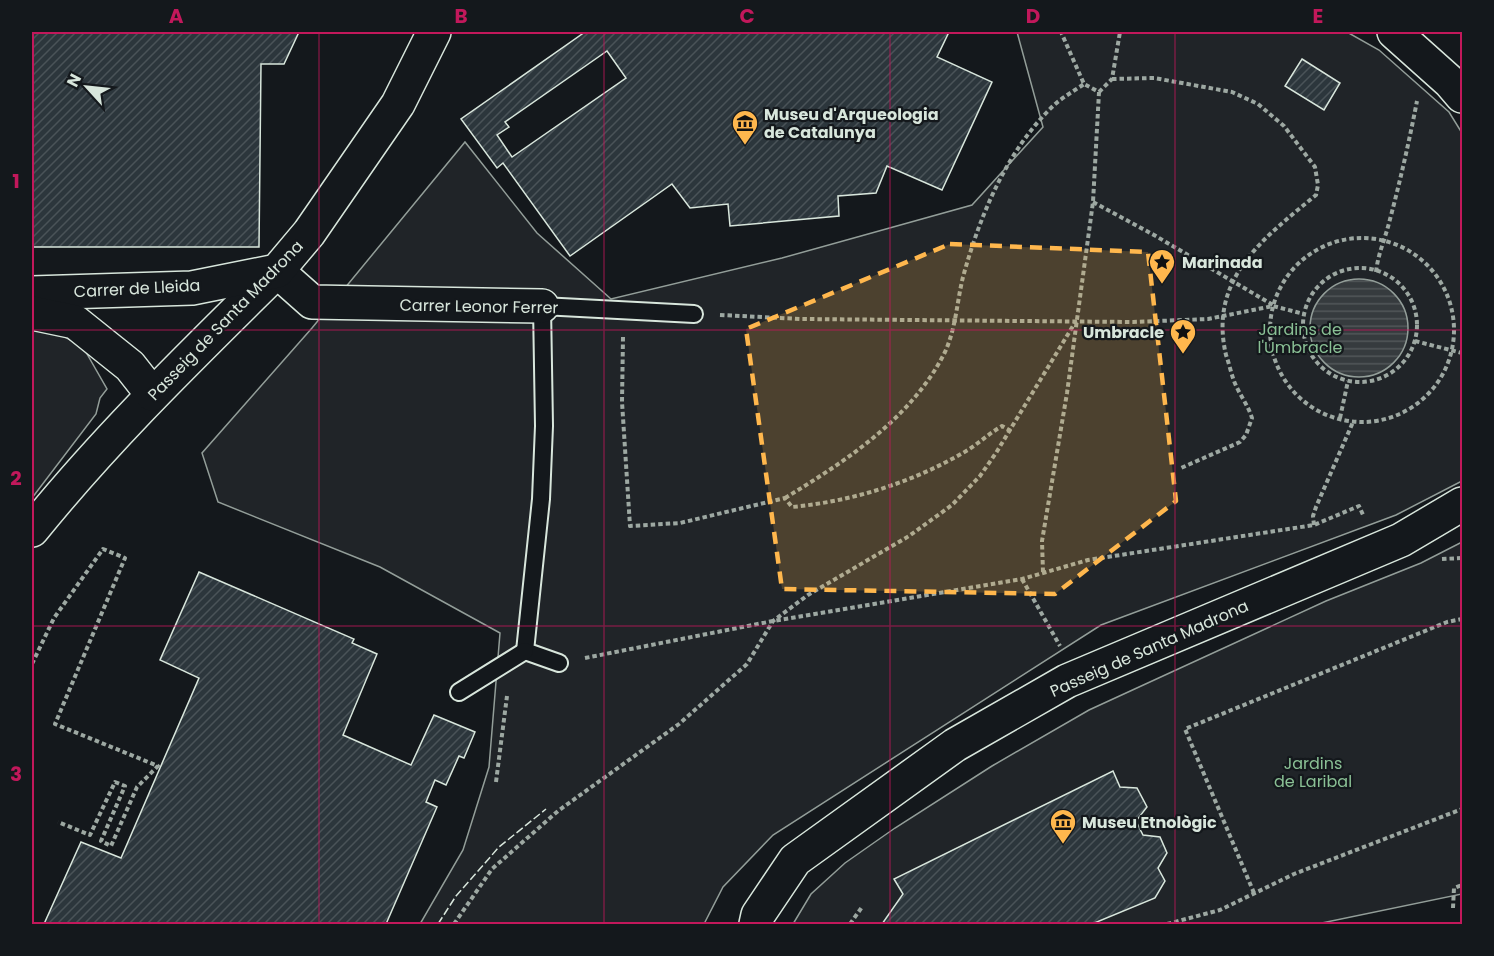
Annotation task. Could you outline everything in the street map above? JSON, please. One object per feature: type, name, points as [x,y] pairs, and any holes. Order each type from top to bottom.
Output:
[{"type":"street","name":"Passeig de Santa Madrona","points":[[32,530],[70,482],[152,394],[277,271],[309,233],[398,104],[434,32]]},
{"type":"street","points":[[1395,32],[1450,82],[1462,96]]},
{"type":"street","name":"Carrer de Lleida","points":[[32,293],[192,288],[277,271]]},
{"type":"street","name":"Carrer Leonor Ferrer","points":[[277,271],[312,302],[542,306]]},
{"type":"street","name":"Carrer de Lleida","points":[[32,313],[75,322],[130,366],[152,394]]},
{"type":"street","name":"Passeig de Santa Madrona","points":[[756,924],[758,915],[795,860],[955,745],[1067,681],[1401,540],[1462,504]]},
{"type":"lane","name":"Carrer Leonor Ferrer","points":[[542,306],[694,314]]},
{"type":"lane","points":[[525,651],[541,499],[544,426],[542,306]]},
{"type":"lane","points":[[525,651],[558,663]]},
{"type":"lane","points":[[459,692],[525,651]]},
{"type":"path","points":[[1061,32],[1084,84],[1099,92]]},
{"type":"path","points":[[1043,572],[1042,542],[1093,202],[1099,92],[1112,79],[1120,32]]},
{"type":"path","points":[[1112,79],[1154,78],[1232,92],[1258,104],[1284,126],[1315,167],[1318,185],[1316,195],[1271,232],[1243,263],[1232,281],[1222,317],[1226,353],[1234,382],[1252,418],[1246,435],[1240,442],[1181,468]]},
{"type":"path","points":[[623,310],[622,402],[630,526],[680,523],[785,498],[857,452],[914,398],[933,372],[945,350],[955,320],[963,277],[984,213],[1003,175],[1034,126],[1056,103],[1084,84]]},
{"type":"path","points":[[1376,272],[1378,257],[1406,156],[1419,94]]},
{"type":"path","points":[[1093,202],[1273,306],[1304,314]]},
{"type":"path","points":[[1354,237],[1384,240],[1410,251],[1432,269],[1447,294],[1454,322],[1451,350],[1442,375],[1426,396],[1404,411],[1379,420],[1353,422],[1323,414],[1297,397],[1279,372],[1270,342],[1273,306],[1282,283],[1301,260],[1326,244],[1354,237]]},
{"type":"path","points":[[1352,269],[1376,272],[1392,278],[1404,290],[1413,305],[1417,323],[1415,341],[1406,359],[1392,373],[1373,381],[1354,382],[1335,377],[1319,365],[1307,349],[1303,330],[1304,314],[1312,294],[1324,280],[1352,269]]},
{"type":"path","points":[[694,314],[801,319],[1133,322],[1222,317],[1273,306]]},
{"type":"path","points":[[454,924],[492,869],[558,811],[680,724],[747,664],[773,621],[808,595],[909,536],[952,505],[980,476],[1011,430],[1076,321]]},
{"type":"path","points":[[1415,341],[1462,353]]},
{"type":"path","points":[[1340,418],[1348,381]]},
{"type":"path","points":[[1314,525],[1313,516],[1316,507],[1353,422]]},
{"type":"path","points":[[785,498],[792,507],[839,500],[879,490],[926,472],[969,449],[1002,426],[1011,430]]},
{"type":"path","points":[[558,663],[773,621],[1022,579],[1088,560],[1314,525],[1359,506],[1364,517]]},
{"type":"path","points":[[32,664],[54,618],[103,549],[125,558],[55,724],[158,766],[137,787],[111,846],[101,841],[125,786],[115,782],[90,836],[58,822]]},
{"type":"path","points":[[1436,559],[1462,558]]},
{"type":"path","points":[[1022,579],[1064,653]]},
{"type":"path","points":[[1254,893],[1185,729],[1447,622],[1462,619]]},
{"type":"path","points":[[496,782],[508,689]]},
{"type":"path","points":[[1167,924],[1220,910],[1294,874],[1462,809]]},
{"type":"path","points":[[1454,908],[1454,888],[1462,885]]},
{"type":"path","points":[[850,924],[862,907]]},
{"type":"highlighted area","points":[[950,244],[1148,252],[1176,501],[1055,594],[782,589],[746,329]]},
{"type":"green space","name":"Jardins de l'Umbracle","points":[[1017,32],[1347,32],[1379,50],[1449,112],[1462,133],[1462,481],[1396,515],[1101,625],[773,835],[723,887],[704,924],[420,924],[463,850],[489,767],[500,633],[380,567],[218,502],[202,453],[312,328],[465,142],[537,233],[611,299],[782,258],[972,205],[1043,127]]},
{"type":"green space","points":[[32,328],[49,328],[83,347],[107,389],[100,398],[96,414],[32,498]]},
{"type":"green space","name":"Jardins de Laribal","points":[[1462,542],[1462,894],[1317,924],[793,924],[811,894],[845,863],[992,766],[1089,710],[1326,601],[1421,563]]},
{"type":"shaded area","points":[[1359,279],[1378,283],[1394,293],[1404,309],[1408,328],[1404,347],[1394,363],[1378,373],[1359,377],[1340,373],[1324,363],[1314,347],[1310,328],[1314,309],[1324,293],[1340,283]]},
{"type":"building","points":[[32,32],[299,32],[284,64],[261,64],[259,247],[32,247]]},
{"type":"building","name":"Museu d'Arqueologia de Catalunya","points":[[585,32],[949,32],[937,57],[992,82],[942,190],[887,166],[876,193],[838,196],[839,216],[730,226],[728,204],[690,208],[672,184],[570,256],[503,163],[497,168],[461,119]],"holes":[[[607,51],[626,78],[512,157],[497,135],[509,127],[505,122]]]},
{"type":"building","points":[[1302,59],[1340,83],[1324,110],[1285,86]]},
{"type":"building","points":[[199,572],[354,639],[352,643],[377,654],[343,735],[411,765],[434,715],[475,732],[464,758],[459,756],[446,785],[435,780],[426,802],[437,807],[386,924],[44,924],[81,842],[121,858],[199,678],[160,660]]},
{"type":"building","name":"Museu Etnològic","points":[[1113,771],[1120,787],[1137,788],[1147,807],[1136,821],[1143,835],[1160,837],[1167,853],[1158,868],[1165,881],[1155,898],[1092,924],[882,924],[903,894],[894,879]]},
{"type":"fence","points":[[438,924],[456,896],[499,847],[546,809]]},
{"type":"place","name":"Museu d'Arqueologia de Catalunya","points":[[745,146]]},
{"type":"place","name":"Marinada","points":[[1162,285]]},
{"type":"place","name":"Umbracle","points":[[1183,355]]},
{"type":"place","name":"Museu Etnològic","points":[[1063,845]]}]
